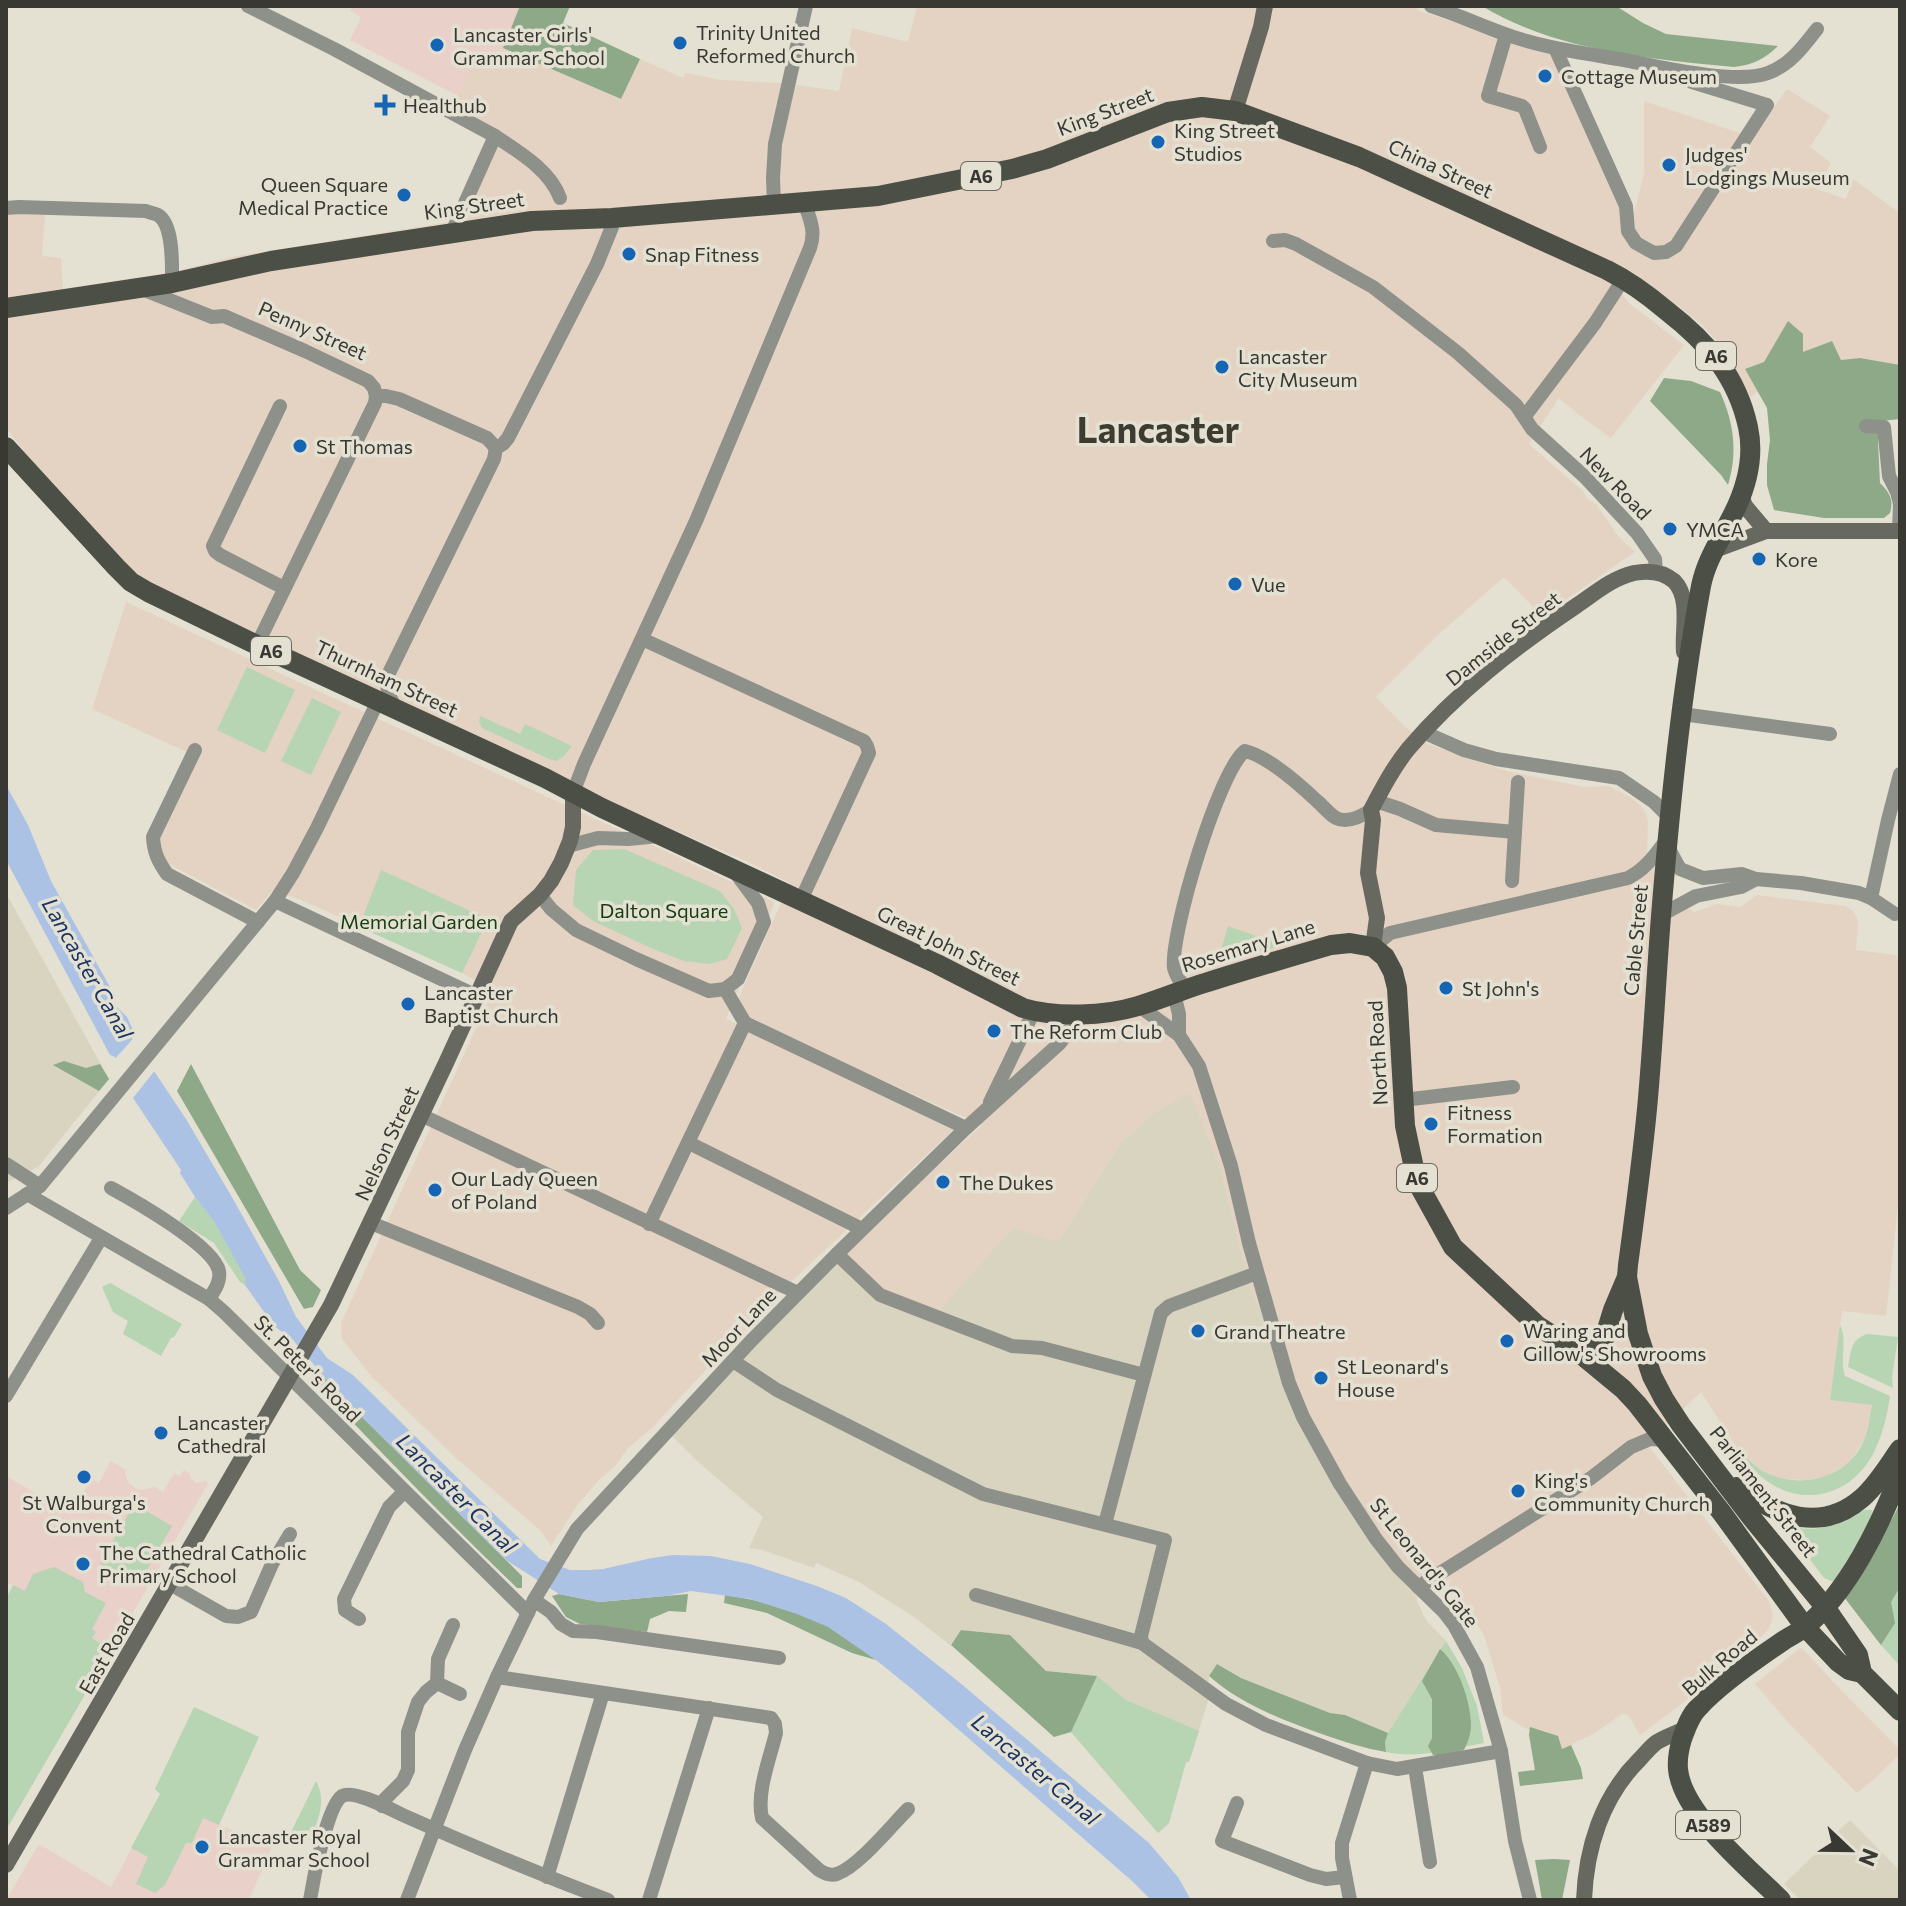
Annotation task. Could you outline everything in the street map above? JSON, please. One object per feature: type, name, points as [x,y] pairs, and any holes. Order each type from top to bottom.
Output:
[{"type":"main road","name":"King Street","points":[[804,202],[878,196],[1012,169],[1189,107],[1235,111]]},
{"type":"main road","name":"China Street","points":[[1235,111],[1359,157],[1624,278]]},
{"type":"main road","name":"A6","points":[[774,205],[804,202]]},
{"type":"main road","name":"King Street","points":[[179,282],[271,261],[532,221],[774,205]]},
{"type":"main road","name":"A6","points":[[1624,278],[1699,338],[1714,354],[1733,384],[1748,426],[1751,452],[1741,495],[1732,518],[1712,551]]},
{"type":"main road","name":"Penny Street","points":[[6,308],[179,282]]},
{"type":"main road","name":"Thurnham Street","points":[[6,447],[131,582],[257,645],[573,793]]},
{"type":"main road","name":"Cable Street","points":[[1638,1334],[1627,1277],[1647,1110],[1661,915],[1688,671],[1701,584],[1712,551]]},
{"type":"main road","name":"A6","points":[[573,793],[801,900]]},
{"type":"main road","name":"Great John Street","points":[[801,900],[1023,1008],[1057,1014],[1081,1013]]},
{"type":"main road","name":"Rosemary Lane","points":[[1139,1006],[1331,945],[1350,943],[1373,947]]},
{"type":"main road","name":"North Road","points":[[1373,947],[1390,963],[1397,988],[1405,1126],[1417,1182],[1453,1247],[1538,1326],[1577,1351],[1604,1374]]},
{"type":"main road","name":"A6","points":[[1081,1013],[1116,1012],[1139,1006]]},
{"type":"main road","name":"A6","points":[[1577,1351],[1595,1350],[1604,1339],[1627,1277]]},
{"type":"main road","name":"Parliament Street","points":[[1638,1334],[1652,1376],[1681,1425],[1825,1607],[1858,1655],[1862,1673]]},
{"type":"main road","name":"Parliament Street","points":[[1604,1374],[1637,1404],[1666,1440],[1805,1627],[1838,1662],[1849,1670],[1862,1673],[1900,1711]]},
{"type":"main road","name":"A6","points":[[1718,1473],[1756,1501],[1795,1517],[1814,1518],[1847,1509],[1861,1499],[1900,1449]]},
{"type":"main road","name":"A589","points":[[1805,1627],[1844,1583],[1876,1531],[1900,1473]]},
{"type":"main road","name":"Bulk Road","points":[[1685,1729],[1697,1708],[1719,1689],[1805,1627]]},
{"type":"main road","name":"A589","points":[[1685,1729],[1677,1767],[1688,1797],[1719,1838],[1781,1900]]},
{"type":"street","points":[[248,6],[495,136],[542,171],[555,185],[560,198]]},
{"type":"street","points":[[774,205],[775,144],[806,6]]},
{"type":"street","points":[[1235,111],[1265,6]]},
{"type":"street","points":[[1431,6],[1506,35],[1555,48],[1664,68],[1747,78],[1783,67],[1817,29]]},
{"type":"street","points":[[1506,35],[1488,96],[1522,106],[1540,147]]},
{"type":"street","points":[[1555,48],[1626,206],[1628,231],[1636,243],[1654,253],[1666,252],[1676,246],[1767,105],[1692,82],[1664,68]]},
{"type":"street","points":[[452,232],[495,136]]},
{"type":"street","points":[[732,869],[758,903],[764,922],[738,979],[725,989],[709,991],[576,930],[540,895],[551,881],[568,846],[574,820],[573,793],[584,764],[696,521],[810,248],[813,228],[804,202]]},
{"type":"street","points":[[6,208],[146,211],[157,215],[164,221],[170,237],[179,282]]},
{"type":"street","points":[[6,1208],[34,1190],[258,922],[293,873],[387,705],[387,677],[494,459],[496,448],[508,438],[597,264],[612,227],[612,218]]},
{"type":"street","name":"New Road","points":[[1273,241],[1285,240],[1296,244],[1373,287],[1458,353],[1516,405],[1532,429],[1585,477],[1637,533],[1655,559],[1656,572],[1672,580],[1683,594],[1683,636],[1688,671]]},
{"type":"street","points":[[1525,416],[1595,323],[1624,278]]},
{"type":"street","name":"Penny Street","points":[[141,289],[212,317],[224,316],[337,366],[368,381],[376,396],[399,399],[487,438],[496,448]]},
{"type":"street","points":[[257,645],[376,396]]},
{"type":"street","points":[[280,406],[213,546],[215,551],[284,588]]},
{"type":"street","points":[[1712,551],[1766,531],[1900,531],[1900,504],[1889,476],[1884,427],[1866,426]]},
{"type":"street","points":[[1741,495],[1745,506],[1766,531]]},
{"type":"street","name":"Damside Street","points":[[1374,806],[1407,751],[1479,676],[1613,581],[1647,571],[1656,572]]},
{"type":"street","points":[[642,639],[864,741],[869,753],[801,900]]},
{"type":"street","points":[[1682,714],[1830,734]]},
{"type":"street","points":[[1423,732],[1464,750],[1496,759],[1619,778],[1654,802],[1669,833],[1680,869],[1703,878],[1742,874],[1756,879],[1846,890],[1871,898],[1895,914]]},
{"type":"street","points":[[195,750],[153,837],[154,853],[167,874],[258,922]]},
{"type":"street","name":"St Leonard's Gate","points":[[1179,1035],[1180,991],[1174,970],[1174,952],[1196,861],[1236,760],[1245,751],[1253,753],[1298,783],[1336,818],[1350,820],[1361,817],[1374,806]]},
{"type":"street","points":[[1871,898],[1900,774]]},
{"type":"street","points":[[1512,881],[1518,782]]},
{"type":"street","points":[[1373,947],[1377,918],[1368,873],[1374,806],[1400,809],[1436,825],[1515,832]]},
{"type":"street","points":[[1373,947],[1390,933],[1628,878],[1652,860],[1669,833]]},
{"type":"street","points":[[568,846],[598,838],[663,836]]},
{"type":"street","points":[[1661,915],[1696,896],[1741,887],[1756,879]]},
{"type":"street","name":"Nelson Street","points":[[290,1378],[371,1223],[511,921],[540,895]]},
{"type":"street","points":[[275,901],[477,996]]},
{"type":"street","points":[[725,989],[745,1023],[966,1128]]},
{"type":"street","name":"St Leonard's Gate","points":[[1139,1006],[1179,1035],[1199,1066],[1231,1166],[1257,1273],[1289,1383],[1303,1417],[1340,1484],[1376,1539],[1398,1567],[1444,1612],[1477,1667],[1501,1751],[1515,1841],[1530,1900]]},
{"type":"street","name":"Moor Lane","points":[[986,1109],[1034,1011]]},
{"type":"street","name":"Moor Lane","points":[[407,1900],[497,1677],[560,1553],[590,1512],[862,1229],[986,1109],[1060,1043],[1081,1013]]},
{"type":"street","points":[[649,1224],[745,1023]]},
{"type":"street","points":[[1403,1100],[1513,1087]]},
{"type":"street","points":[[421,1115],[798,1293]]},
{"type":"street","points":[[689,1143],[862,1229]]},
{"type":"street","name":"St. Peter's Road","points":[[6,1164],[34,1190],[40,1200],[209,1299],[404,1492],[551,1612],[561,1624],[573,1631],[779,1658]]},
{"type":"street","points":[[111,1188],[172,1225],[213,1257],[219,1272],[217,1287],[209,1299]]},
{"type":"street","points":[[371,1223],[578,1307],[598,1323]]},
{"type":"street","points":[[6,1396],[101,1238]]},
{"type":"street","points":[[837,1254],[880,1295],[1012,1346],[1042,1348],[1144,1375]]},
{"type":"street","points":[[1105,1524],[1161,1313],[1169,1306],[1257,1273]]},
{"type":"street","points":[[733,1361],[777,1390],[983,1494],[1165,1540],[1141,1636],[1142,1643]]},
{"type":"street","name":"East Road","points":[[6,1865],[11,1847],[290,1378]]},
{"type":"street","points":[[1418,1587],[1591,1478],[1631,1447],[1650,1439],[1666,1440]]},
{"type":"street","points":[[359,1619],[345,1610],[344,1599],[389,1507],[404,1492]]},
{"type":"street","points":[[170,1584],[226,1616],[238,1617],[251,1612],[272,1564],[290,1534]]},
{"type":"street","points":[[976,1595],[1142,1643],[1226,1704],[1266,1725],[1367,1763],[1385,1768],[1415,1767],[1501,1751]]},
{"type":"street","points":[[382,1806],[408,1770],[408,1732],[418,1702],[437,1683],[438,1659],[453,1625]]},
{"type":"street","points":[[497,1677],[771,1718],[776,1733],[761,1798],[762,1818],[827,1875],[837,1874],[854,1864],[908,1809]]},
{"type":"street","points":[[437,1683],[460,1694]]},
{"type":"street","points":[[547,1877],[603,1693]]},
{"type":"street","points":[[649,1900],[709,1708]]},
{"type":"street","name":"Bulk Road","points":[[1584,1900],[1596,1830],[1608,1801],[1629,1770],[1658,1742],[1685,1729]]},
{"type":"street","points":[[1350,1900],[1342,1843],[1367,1763]]},
{"type":"street","points":[[1415,1767],[1430,1862]]},
{"type":"street","points":[[310,1900],[317,1862],[336,1803],[342,1796],[350,1794],[608,1900]]},
{"type":"street","points":[[1237,1803],[1222,1841],[1310,1875],[1326,1879],[1345,1877]]},
{"type":"shaded area","name":"Lancaster Girls' Grammar School","points":[[353,6],[529,6],[504,67],[475,56],[458,96],[350,40],[361,17],[350,11]]},
{"type":"shaded area","points":[[917,6],[1417,6],[1417,10],[1551,54],[1634,213],[1644,173],[1644,101],[1752,137],[1787,89],[1830,116],[1810,147],[1831,163],[1817,189],[1846,199],[1853,179],[1900,213],[1900,365],[1860,358],[1841,360],[1831,341],[1802,353],[1751,397],[1726,352],[1703,326],[1680,307],[1607,263],[1609,278],[1630,304],[1684,345],[1611,438],[1559,398],[1529,444],[1597,505],[1618,536],[1635,552],[1542,616],[1504,577],[1439,634],[1376,697],[1405,727],[1428,744],[1503,770],[1584,787],[1608,786],[1628,796],[1644,810],[1648,821],[1647,852],[1657,873],[1655,892],[1695,912],[1717,904],[1740,907],[1757,895],[1845,906],[1857,918],[1856,950],[1896,955],[1900,964],[1900,1187],[1886,1316],[1842,1311],[1830,1400],[1872,1405],[1866,1437],[1849,1463],[1825,1477],[1806,1480],[1771,1476],[1739,1451],[1701,1392],[1647,1444],[1769,1601],[1773,1616],[1769,1629],[1762,1636],[1692,1696],[1640,1735],[1628,1715],[1622,1714],[1595,1733],[1562,1749],[1503,1715],[1500,1688],[1484,1635],[1449,1587],[1450,1579],[1416,1599],[1354,1515],[1249,1285],[1222,1173],[1148,1117],[1120,1144],[1058,1242],[937,1313],[883,1291],[842,1254],[982,1125],[732,1013],[790,883],[143,582],[44,477],[6,428],[6,212],[45,214],[42,256],[61,258],[63,289],[173,272],[236,256],[449,222],[486,139],[446,118],[475,56],[504,67],[511,51],[620,99],[640,59],[683,78],[686,73],[722,80],[783,83],[839,91],[852,28],[908,42]]},
{"type":"shaded area","points":[[126,602],[775,902],[726,1019],[953,1130],[774,1298],[652,1428],[628,1448],[578,1504],[551,1546],[540,1530],[457,1459],[372,1377],[342,1339],[341,1323],[493,991],[462,973],[306,902],[273,890],[256,910],[165,862],[159,837],[198,757],[92,709]]},
{"type":"shaded area","points":[[6,893],[109,1079],[38,1167],[6,1183]]},
{"type":"shaded area","points":[[1190,1093],[1222,1173],[1249,1285],[1354,1515],[1416,1599],[1426,1620],[1446,1641],[1388,1733],[1241,1678],[1217,1664],[1209,1676],[1208,1701],[1169,1823],[1158,1833],[1071,1732],[1096,1676],[1046,1671],[1010,1635],[961,1630],[950,1645],[914,1617],[859,1582],[816,1563],[814,1568],[749,1548],[763,1517],[672,1436],[842,1254],[883,1291],[937,1313],[1013,1228],[1058,1242],[1120,1144],[1148,1117]]},
{"type":"shaded area","name":"The Cathedral Catholic Primary School","points":[[111,1461],[126,1470],[129,1484],[139,1490],[153,1486],[163,1492],[174,1473],[180,1476],[184,1470],[197,1483],[206,1481],[208,1484],[111,1650],[92,1638],[95,1632],[6,1582],[6,1476],[71,1514],[91,1479],[99,1483]]},
{"type":"shaded area","points":[[1800,1648],[1900,1750],[1900,1754],[1857,1793],[1755,1684]]},
{"type":"shaded area","name":"Lancaster Royal Grammar School","points":[[161,1793],[206,1819],[272,1847],[249,1900],[6,1900],[39,1844],[111,1887]]},
{"type":"shaded area","points":[[1850,1820],[1900,1871],[1900,1900],[1800,1900],[1784,1884]]},
{"type":"green space","points":[[520,6],[570,6],[563,23],[640,59],[621,99],[503,48]]},
{"type":"green space","points":[[1482,6],[1616,6],[1666,34],[1778,46],[1758,61],[1734,67],[1637,56],[1572,43],[1541,33]]},
{"type":"green space","points":[[1788,321],[1803,334],[1803,352],[1832,341],[1841,360],[1860,358],[1900,365],[1900,419],[1881,421],[1878,442],[1880,483],[1891,500],[1890,513],[1884,518],[1824,518],[1774,510],[1767,485],[1770,440],[1767,408],[1745,369],[1764,362]]},
{"type":"green space","points":[[1664,378],[1691,381],[1720,392],[1729,415],[1733,438],[1733,461],[1728,485],[1650,401]]},
{"type":"green space","points":[[247,667],[295,690],[265,753],[217,730]]},
{"type":"green space","points":[[312,698],[341,712],[311,775],[281,761]]},
{"type":"green space","points":[[480,716],[520,734],[525,724],[572,746],[556,761],[549,759],[482,728]]},
{"type":"green space","name":"Dalton Square","points":[[624,849],[720,891],[734,909],[742,928],[727,959],[709,964],[684,961],[593,921],[573,905],[576,870],[593,850]]},
{"type":"green space","name":"Memorial Garden","points":[[381,870],[488,919],[462,973],[359,927]]},
{"type":"green space","points":[[1228,926],[1256,936],[1273,937],[1276,947],[1218,961]]},
{"type":"green space","points":[[64,1061],[86,1068],[100,1064],[109,1079],[99,1091],[53,1065]]},
{"type":"green space","points":[[191,1064],[300,1270],[321,1290],[313,1307],[304,1309],[177,1091]]},
{"type":"green space","points":[[195,1197],[215,1223],[247,1279],[245,1285],[214,1243],[179,1221]]},
{"type":"green space","points":[[110,1283],[182,1324],[161,1356],[123,1334],[128,1321],[113,1312],[102,1287]]},
{"type":"green space","points":[[1840,1325],[1845,1376],[1890,1396],[1886,1419],[1872,1456],[1848,1483],[1817,1495],[1785,1491],[1755,1471],[1739,1451],[1769,1474],[1788,1480],[1816,1479],[1829,1475],[1852,1459],[1866,1435],[1872,1405],[1830,1400]]},
{"type":"green space","points":[[1868,1334],[1898,1337],[1893,1388],[1848,1367],[1855,1342]]},
{"type":"green space","points":[[321,1373],[522,1576],[522,1588],[517,1588],[466,1538],[317,1385],[313,1376]]},
{"type":"green space","points":[[134,1504],[172,1526],[138,1586],[100,1564]]},
{"type":"green space","points":[[1900,1504],[1900,1666],[1844,1597],[1868,1564]]},
{"type":"green space","points":[[1900,1504],[1900,1587],[1891,1602],[1895,1623],[1881,1645],[1844,1597],[1868,1564]]},
{"type":"green space","points":[[1864,1510],[1872,1510],[1874,1515],[1834,1582],[1824,1578],[1795,1540],[1796,1528],[1832,1526]]},
{"type":"green space","points":[[54,1567],[83,1582],[85,1592],[106,1603],[92,1629],[96,1632],[92,1638],[111,1650],[6,1830],[6,1599],[13,1585],[25,1591],[33,1574]]},
{"type":"green space","points":[[559,1594],[599,1602],[688,1594],[686,1612],[669,1611],[650,1619],[647,1632],[580,1624],[566,1617],[552,1596]]},
{"type":"green space","points":[[725,1595],[765,1603],[817,1621],[876,1660],[852,1653],[767,1613],[724,1603]]},
{"type":"green space","points":[[961,1630],[1010,1635],[1046,1671],[1097,1676],[1071,1732],[1054,1737],[951,1645]]},
{"type":"green space","points":[[1446,1641],[1462,1668],[1477,1706],[1484,1743],[1423,1754],[1386,1752],[1388,1733]]},
{"type":"green space","points":[[1440,1649],[1462,1684],[1469,1706],[1471,1728],[1464,1750],[1433,1755],[1428,1746],[1432,1738],[1432,1699],[1422,1681]]},
{"type":"green space","points":[[1217,1664],[1241,1678],[1388,1733],[1386,1752],[1319,1733],[1248,1703],[1209,1676]]},
{"type":"green space","points":[[1097,1676],[1126,1700],[1199,1731],[1189,1762],[1186,1762],[1169,1823],[1158,1833],[1071,1732]]},
{"type":"green space","points":[[194,1707],[259,1737],[219,1825],[203,1818],[192,1843],[186,1843],[165,1885],[155,1893],[136,1884],[148,1857],[131,1848],[160,1794],[155,1789]]},
{"type":"green space","points":[[1530,1727],[1558,1736],[1562,1749],[1571,1745],[1583,1779],[1520,1786],[1518,1772],[1535,1770]]},
{"type":"green space","points":[[316,1781],[321,1803],[310,1840],[291,1832]]},
{"type":"green space","points":[[1535,1860],[1570,1860],[1562,1900],[1542,1900]]},
{"type":"water","name":"Lancaster Canal","points":[[6,785],[28,825],[51,881],[115,996],[114,1004],[127,1017],[135,1034],[132,1038],[186,1119],[279,1281],[296,1317],[327,1358],[353,1375],[540,1559],[570,1570],[589,1570],[673,1555],[711,1556],[750,1564],[846,1598],[886,1624],[959,1682],[1149,1843],[1178,1877],[1191,1900],[1151,1900],[912,1689],[828,1627],[750,1599],[691,1591],[599,1602],[559,1594],[506,1560],[338,1393],[293,1340],[274,1326],[245,1285],[246,1279],[215,1223],[195,1197],[181,1170],[133,1098],[133,1090],[115,1057],[110,1055],[6,860]]},
{"type":"pier","points":[[138,1033],[137,1038],[156,1069],[133,1098],[114,1060]]},
{"type":"place","name":"Trinity United Reformed Church","points":[[680,43]]},
{"type":"place","name":"Lancaster Girls' Grammar School","points":[[437,45]]},
{"type":"place","name":"Cottage Museum","points":[[1545,76]]},
{"type":"place","name":"Healthub","points":[[385,105]]},
{"type":"place","name":"King Street Studios","points":[[1158,142]]},
{"type":"place","name":"Judges' Lodgings Museum","points":[[1669,165]]},
{"type":"place","name":"Queen Square Medical Practice","points":[[404,195]]},
{"type":"place","name":"Snap Fitness","points":[[629,254]]},
{"type":"place","name":"Lancaster City Museum","points":[[1222,367]]},
{"type":"place","name":"St Thomas","points":[[300,446]]},
{"type":"place","name":"YMCA","points":[[1670,529]]},
{"type":"place","name":"Kore","points":[[1759,559]]},
{"type":"place","name":"Vue","points":[[1235,584]]},
{"type":"place","name":"St John's","points":[[1446,988]]},
{"type":"place","name":"Lancaster Baptist Church","points":[[408,1004]]},
{"type":"place","name":"The Reform Club","points":[[994,1031]]},
{"type":"place","name":"Fitness Formation","points":[[1431,1124]]},
{"type":"place","name":"The Dukes","points":[[943,1182]]},
{"type":"place","name":"Our Lady Queen of Poland","points":[[435,1190]]},
{"type":"place","name":"Grand Theatre","points":[[1198,1331]]},
{"type":"place","name":"Waring and Gillow's Showrooms","points":[[1507,1341]]},
{"type":"place","name":"St Leonard's House","points":[[1321,1378]]},
{"type":"place","name":"Lancaster Cathedral","points":[[161,1433]]},
{"type":"place","name":"St Walburga's Convent","points":[[84,1477]]},
{"type":"place","name":"King's Community Church","points":[[1518,1491]]},
{"type":"place","name":"The Cathedral Catholic Primary School","points":[[83,1564]]},
{"type":"place","name":"Lancaster Royal Grammar School","points":[[202,1847]]},
{"type":"district","name":"Lancaster","points":[[1158,428]]}]
